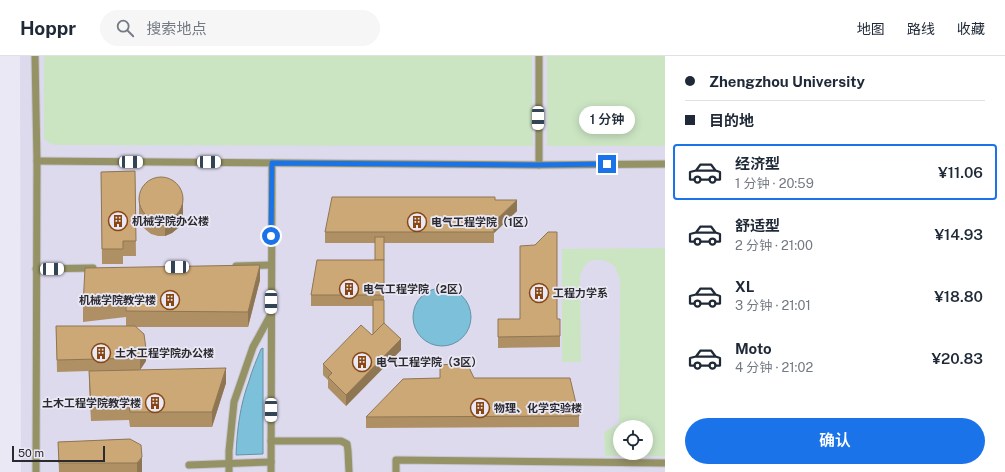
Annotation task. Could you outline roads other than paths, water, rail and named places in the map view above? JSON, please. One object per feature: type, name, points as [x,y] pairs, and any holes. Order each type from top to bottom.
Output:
[{"type":"lane","points":[[35,56],[37,161],[36,472]]},
{"type":"lane","points":[[538,165],[539,56]]},
{"type":"lane","points":[[37,161],[538,165],[665,164]]},
{"type":"lane","points":[[271,472],[272,163]]},
{"type":"lane","points":[[232,266],[271,265]]},
{"type":"lane","points":[[36,269],[99,268]]},
{"type":"lane","points":[[229,472],[230,437],[234,402],[253,347],[271,315]]},
{"type":"lane","points":[[271,441],[341,441],[347,444],[349,472]]},
{"type":"lane","points":[[396,472],[396,460],[665,463]]},
{"type":"lane","points":[[189,465],[271,462]]},
{"type":"water","points":[[436,288],[448,288],[463,296],[471,311],[471,323],[463,338],[448,346],[436,346],[421,338],[413,323],[413,311],[421,296]]},
{"type":"water","points":[[263,348],[263,454],[236,455],[238,427],[243,399],[253,369],[261,349]]},
{"type":"place","name":"机械学院办公楼","points":[[118,221]]},
{"type":"place","name":"电气工程学院（1区）","points":[[417,222]]},
{"type":"place","name":"电气工程学院（2区）","points":[[349,289]]},
{"type":"place","name":"工程力学系","points":[[539,293]]},
{"type":"place","name":"机械学院教学楼","points":[[170,300]]},
{"type":"place","name":"土木工程学院办公楼","points":[[101,353]]},
{"type":"place","name":"电气工程学院（3区）","points":[[362,362]]},
{"type":"place","name":"土木工程学院教学楼","points":[[155,403]]},
{"type":"place","name":"物理、化学实验楼","points":[[480,408]]}]
